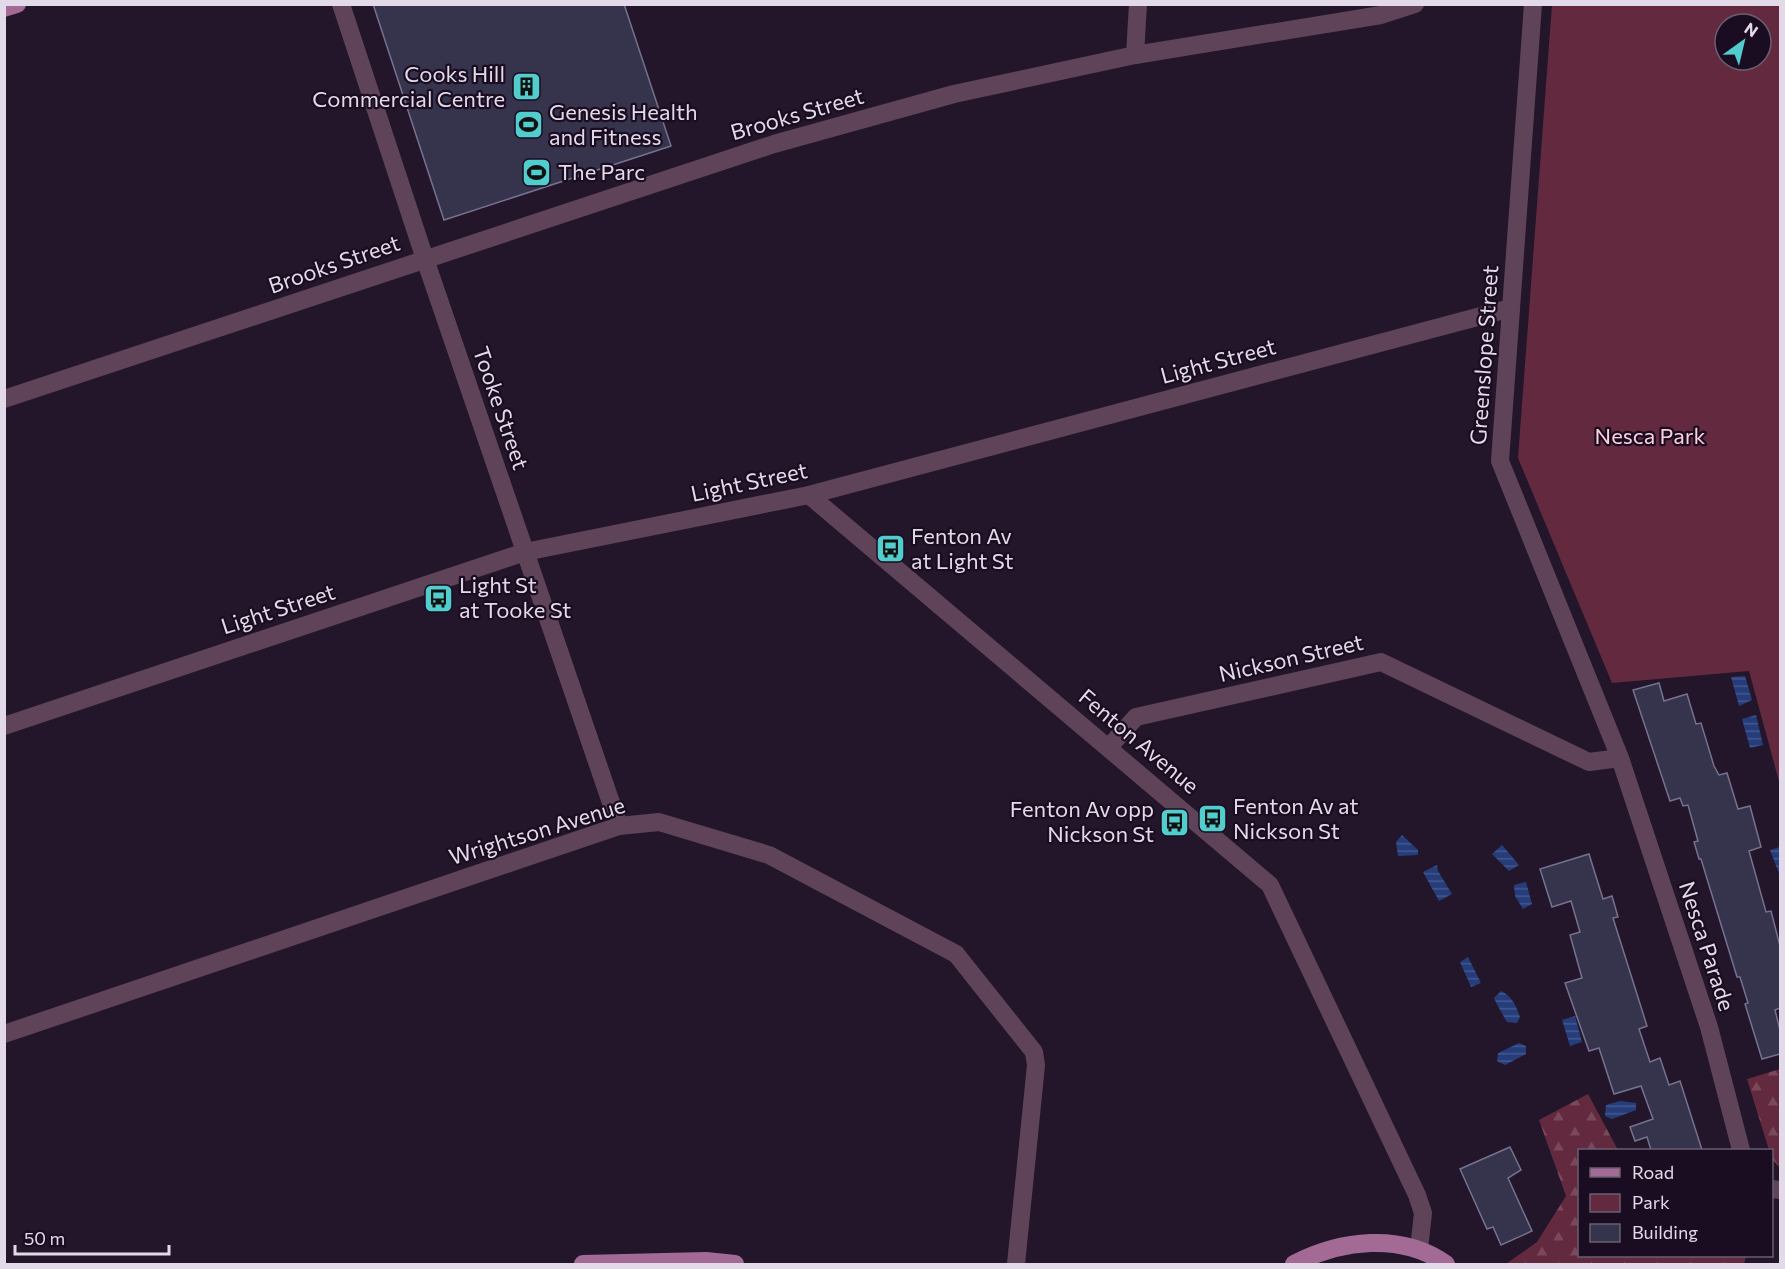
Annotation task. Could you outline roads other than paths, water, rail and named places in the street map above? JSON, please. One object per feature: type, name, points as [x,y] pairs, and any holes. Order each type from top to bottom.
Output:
[{"type":"main road","points":[[4,9],[16,4]]},
{"type":"main road","points":[[1294,1264],[1361,1242],[1391,1243],[1419,1249],[1446,1264]]},
{"type":"main road","points":[[583,1264],[706,1261],[735,1264]]},
{"type":"street","name":"Tooke Street","points":[[341,4],[425,259],[619,826]]},
{"type":"street","points":[[1136,55],[1138,4]]},
{"type":"street","name":"Brooks Street","points":[[4,399],[774,144],[954,94],[1136,55],[1381,15],[1415,4]]},
{"type":"street","name":"Greenslope Street","points":[[1533,4],[1500,461],[1620,758]]},
{"type":"street","name":"Light Street","points":[[4,726],[525,552],[809,495],[1511,308]]},
{"type":"street","name":"Fenton Avenue","points":[[809,495],[1270,885],[1417,1196],[1423,1214],[1419,1249]]},
{"type":"street","name":"Nickson Street","points":[[1109,747],[1136,717],[1381,662],[1589,762],[1620,758]]},
{"type":"street","name":"Nesca Parade","points":[[1620,758],[1709,1027],[1741,1149]]},
{"type":"street","name":"Wrightson Avenue","points":[[4,1034],[619,826],[660,822],[769,855],[956,954],[1034,1052],[1035,1083],[1016,1264]]},
{"type":"water","points":[[1745,676],[1752,700],[1739,706],[1731,677]]},
{"type":"water","points":[[1756,715],[1763,745],[1750,748],[1742,719]]},
{"type":"water","points":[[1402,835],[1418,850],[1418,855],[1398,856],[1396,842]]},
{"type":"water","points":[[1502,845],[1519,865],[1509,871],[1492,854]]},
{"type":"water","points":[[1780,847],[1780,876],[1770,850]]},
{"type":"water","points":[[1437,865],[1438,871],[1452,894],[1439,901],[1423,872]]},
{"type":"water","points":[[1526,882],[1532,904],[1523,909],[1515,896],[1514,885]]},
{"type":"water","points":[[1468,957],[1481,983],[1471,987],[1460,962]]},
{"type":"water","points":[[1501,991],[1515,1005],[1520,1017],[1517,1023],[1507,1022],[1496,1003],[1494,998]]},
{"type":"water","points":[[1575,1016],[1582,1042],[1570,1046],[1562,1020]]},
{"type":"water","points":[[1519,1043],[1526,1046],[1526,1054],[1505,1065],[1497,1061],[1498,1053]]},
{"type":"water","points":[[1620,1101],[1636,1103],[1636,1110],[1612,1119],[1605,1116],[1606,1105]]},
{"type":"place","name":"Cooks Hill Commercial Centre","points":[[526,87]]},
{"type":"place","name":"Genesis Health and Fitness","points":[[528,125]]},
{"type":"place","name":"The Parc","points":[[537,172]]},
{"type":"place","name":"Fenton Av at Light St","points":[[890,549]]},
{"type":"place","name":"Light St at Tooke St","points":[[438,598]]},
{"type":"place","name":"Fenton Av at Nickson St","points":[[1212,819]]},
{"type":"place","name":"Fenton Av opp Nickson St","points":[[1175,822]]},
{"type":"park label","name":"Nesca Park","points":[[1650,436]]}]
